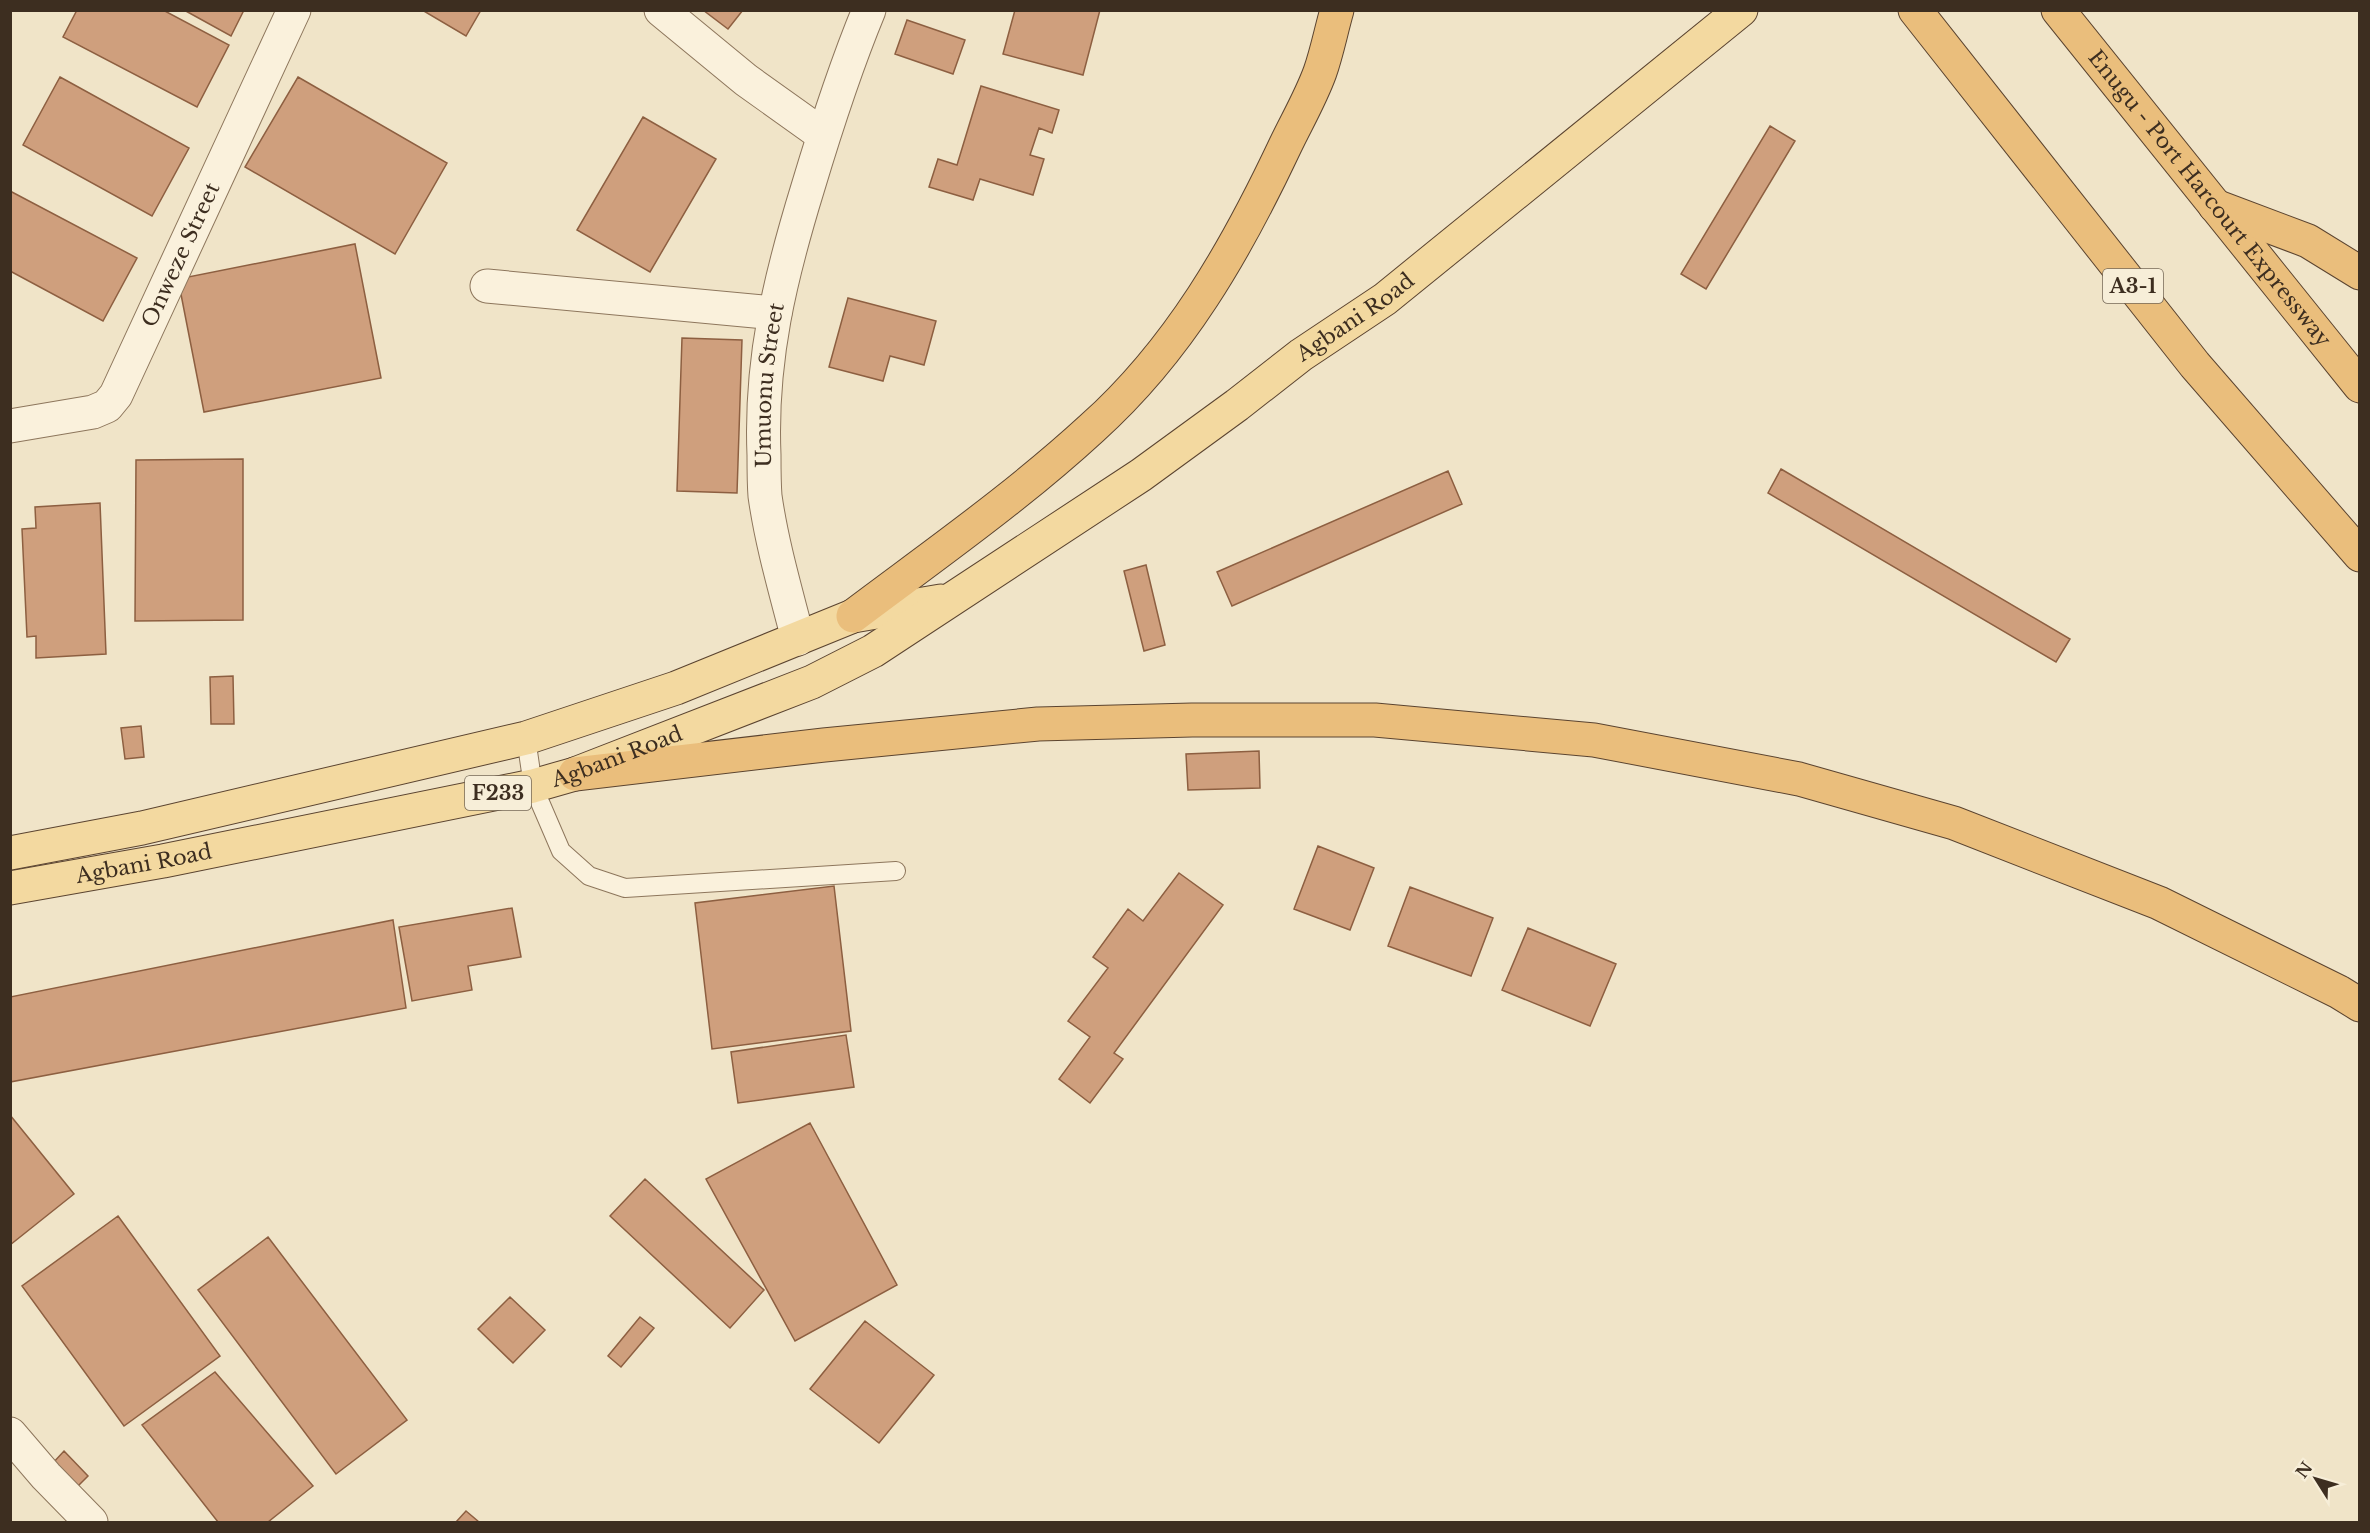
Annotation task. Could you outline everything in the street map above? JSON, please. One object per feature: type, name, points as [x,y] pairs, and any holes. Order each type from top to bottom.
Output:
[{"type":"highway","points":[[853,616],[989,515],[1086,434],[1147,373],[1175,338],[1225,265],[1275,167],[1320,72],[1337,10]]},
{"type":"highway","name":"A3-1","points":[[1915,10],[2195,365],[2360,555]]},
{"type":"highway","name":"Enugu - Port Harcourt Expressway","points":[[2058,10],[2360,386]]},
{"type":"highway","points":[[2213,205],[2308,241],[2360,273]]},
{"type":"highway","points":[[575,774],[824,745],[1038,724],[1192,720],[1375,720],[1594,740],[1799,779],[1954,823],[2159,903],[2339,992],[2360,1005]]},
{"type":"main road","name":"Agbani Road","points":[[10,888],[163,861],[533,786],[575,774],[812,682],[873,651],[1141,475],[1301,355],[1385,298],[1740,10]]},
{"type":"main road","name":"Agbani Road","points":[[10,853],[142,828],[526,738],[676,688],[853,616],[952,599]]},
{"type":"street","name":"Onweze Street","points":[[10,426],[93,412],[107,406],[116,395],[294,10]]},
{"type":"street","points":[[661,10],[747,80],[823,135]]},
{"type":"street","name":"Umuonu Street","points":[[798,639],[774,543],[765,495],[762,420],[767,355],[785,262],[823,135],[869,10]]},
{"type":"street","points":[[487,286],[775,313]]},
{"type":"street","points":[[10,1434],[46,1476],[91,1522]]},
{"type":"lane","points":[[526,738],[533,786],[561,851],[589,876],[626,888],[896,871]]},
{"type":"building","points":[[77,10],[163,10],[229,45],[197,107],[63,37]]},
{"type":"building","points":[[184,10],[244,10],[231,36]]},
{"type":"building","points":[[422,10],[481,10],[466,36]]},
{"type":"building","points":[[703,10],[743,10],[728,29]]},
{"type":"building","points":[[1015,10],[1100,10],[1083,75],[1003,54]]},
{"type":"building","points":[[907,20],[965,40],[953,74],[895,54]]},
{"type":"building","points":[[60,77],[189,148],[152,216],[23,145]]},
{"type":"building","points":[[298,77],[447,163],[395,254],[245,167]]},
{"type":"building","points":[[981,86],[1059,110],[1052,133],[1039,128],[1030,155],[1044,159],[1033,195],[980,179],[973,200],[929,187],[938,159],[957,165]]},
{"type":"building","points":[[643,117],[716,159],[650,272],[577,230]]},
{"type":"building","points":[[1770,126],[1795,141],[1706,289],[1681,274]]},
{"type":"building","points":[[10,191],[137,258],[103,321],[10,271]]},
{"type":"building","points":[[355,244],[381,378],[204,412],[178,279]]},
{"type":"building","points":[[848,298],[936,321],[924,365],[890,356],[883,381],[829,367]]},
{"type":"building","points":[[682,338],[742,340],[737,493],[677,491]]},
{"type":"building","points":[[243,459],[243,620],[135,621],[136,460]]},
{"type":"building","points":[[1781,469],[2070,639],[2056,662],[1768,493]]},
{"type":"building","points":[[1448,471],[1462,504],[1232,606],[1217,572]]},
{"type":"building","points":[[100,503],[106,654],[36,658],[36,636],[27,637],[22,529],[36,528],[35,507]]},
{"type":"building","points":[[1146,565],[1165,645],[1144,651],[1124,571]]},
{"type":"building","points":[[233,676],[234,724],[211,724],[210,677]]},
{"type":"building","points":[[141,726],[144,757],[125,759],[121,728]]},
{"type":"building","points":[[1259,751],[1260,788],[1188,790],[1186,754]]},
{"type":"building","points":[[1318,846],[1374,868],[1350,930],[1294,909]]},
{"type":"building","points":[[1179,873],[1223,905],[1114,1053],[1123,1059],[1090,1103],[1059,1079],[1090,1037],[1068,1021],[1108,968],[1093,957],[1128,909],[1143,921]]},
{"type":"building","points":[[834,886],[851,1031],[712,1049],[695,903]]},
{"type":"building","points":[[1410,887],[1493,918],[1471,976],[1388,946]]},
{"type":"building","points":[[512,908],[521,957],[468,966],[472,990],[412,1001],[399,927]]},
{"type":"building","points":[[393,920],[406,1008],[10,1082],[10,997]]},
{"type":"building","points":[[1528,928],[1616,964],[1590,1026],[1502,990]]},
{"type":"building","points":[[846,1035],[854,1087],[738,1103],[731,1052]]},
{"type":"building","points":[[10,1115],[74,1194],[10,1245]]},
{"type":"building","points":[[810,1123],[897,1285],[795,1341],[706,1179]]},
{"type":"building","points":[[645,1179],[764,1290],[730,1328],[610,1216]]},
{"type":"building","points":[[118,1216],[220,1356],[124,1426],[22,1286]]},
{"type":"building","points":[[268,1237],[407,1420],[336,1474],[198,1290]]},
{"type":"building","points":[[510,1297],[545,1330],[513,1363],[478,1329]]},
{"type":"building","points":[[640,1317],[654,1328],[621,1367],[608,1356]]},
{"type":"building","points":[[865,1321],[934,1375],[879,1443],[810,1389]]},
{"type":"building","points":[[215,1372],[313,1486],[268,1522],[218,1522],[142,1425]]},
{"type":"building","points":[[64,1451],[88,1476],[76,1488],[52,1464]]},
{"type":"building","points":[[466,1511],[479,1522],[456,1522]]}]
